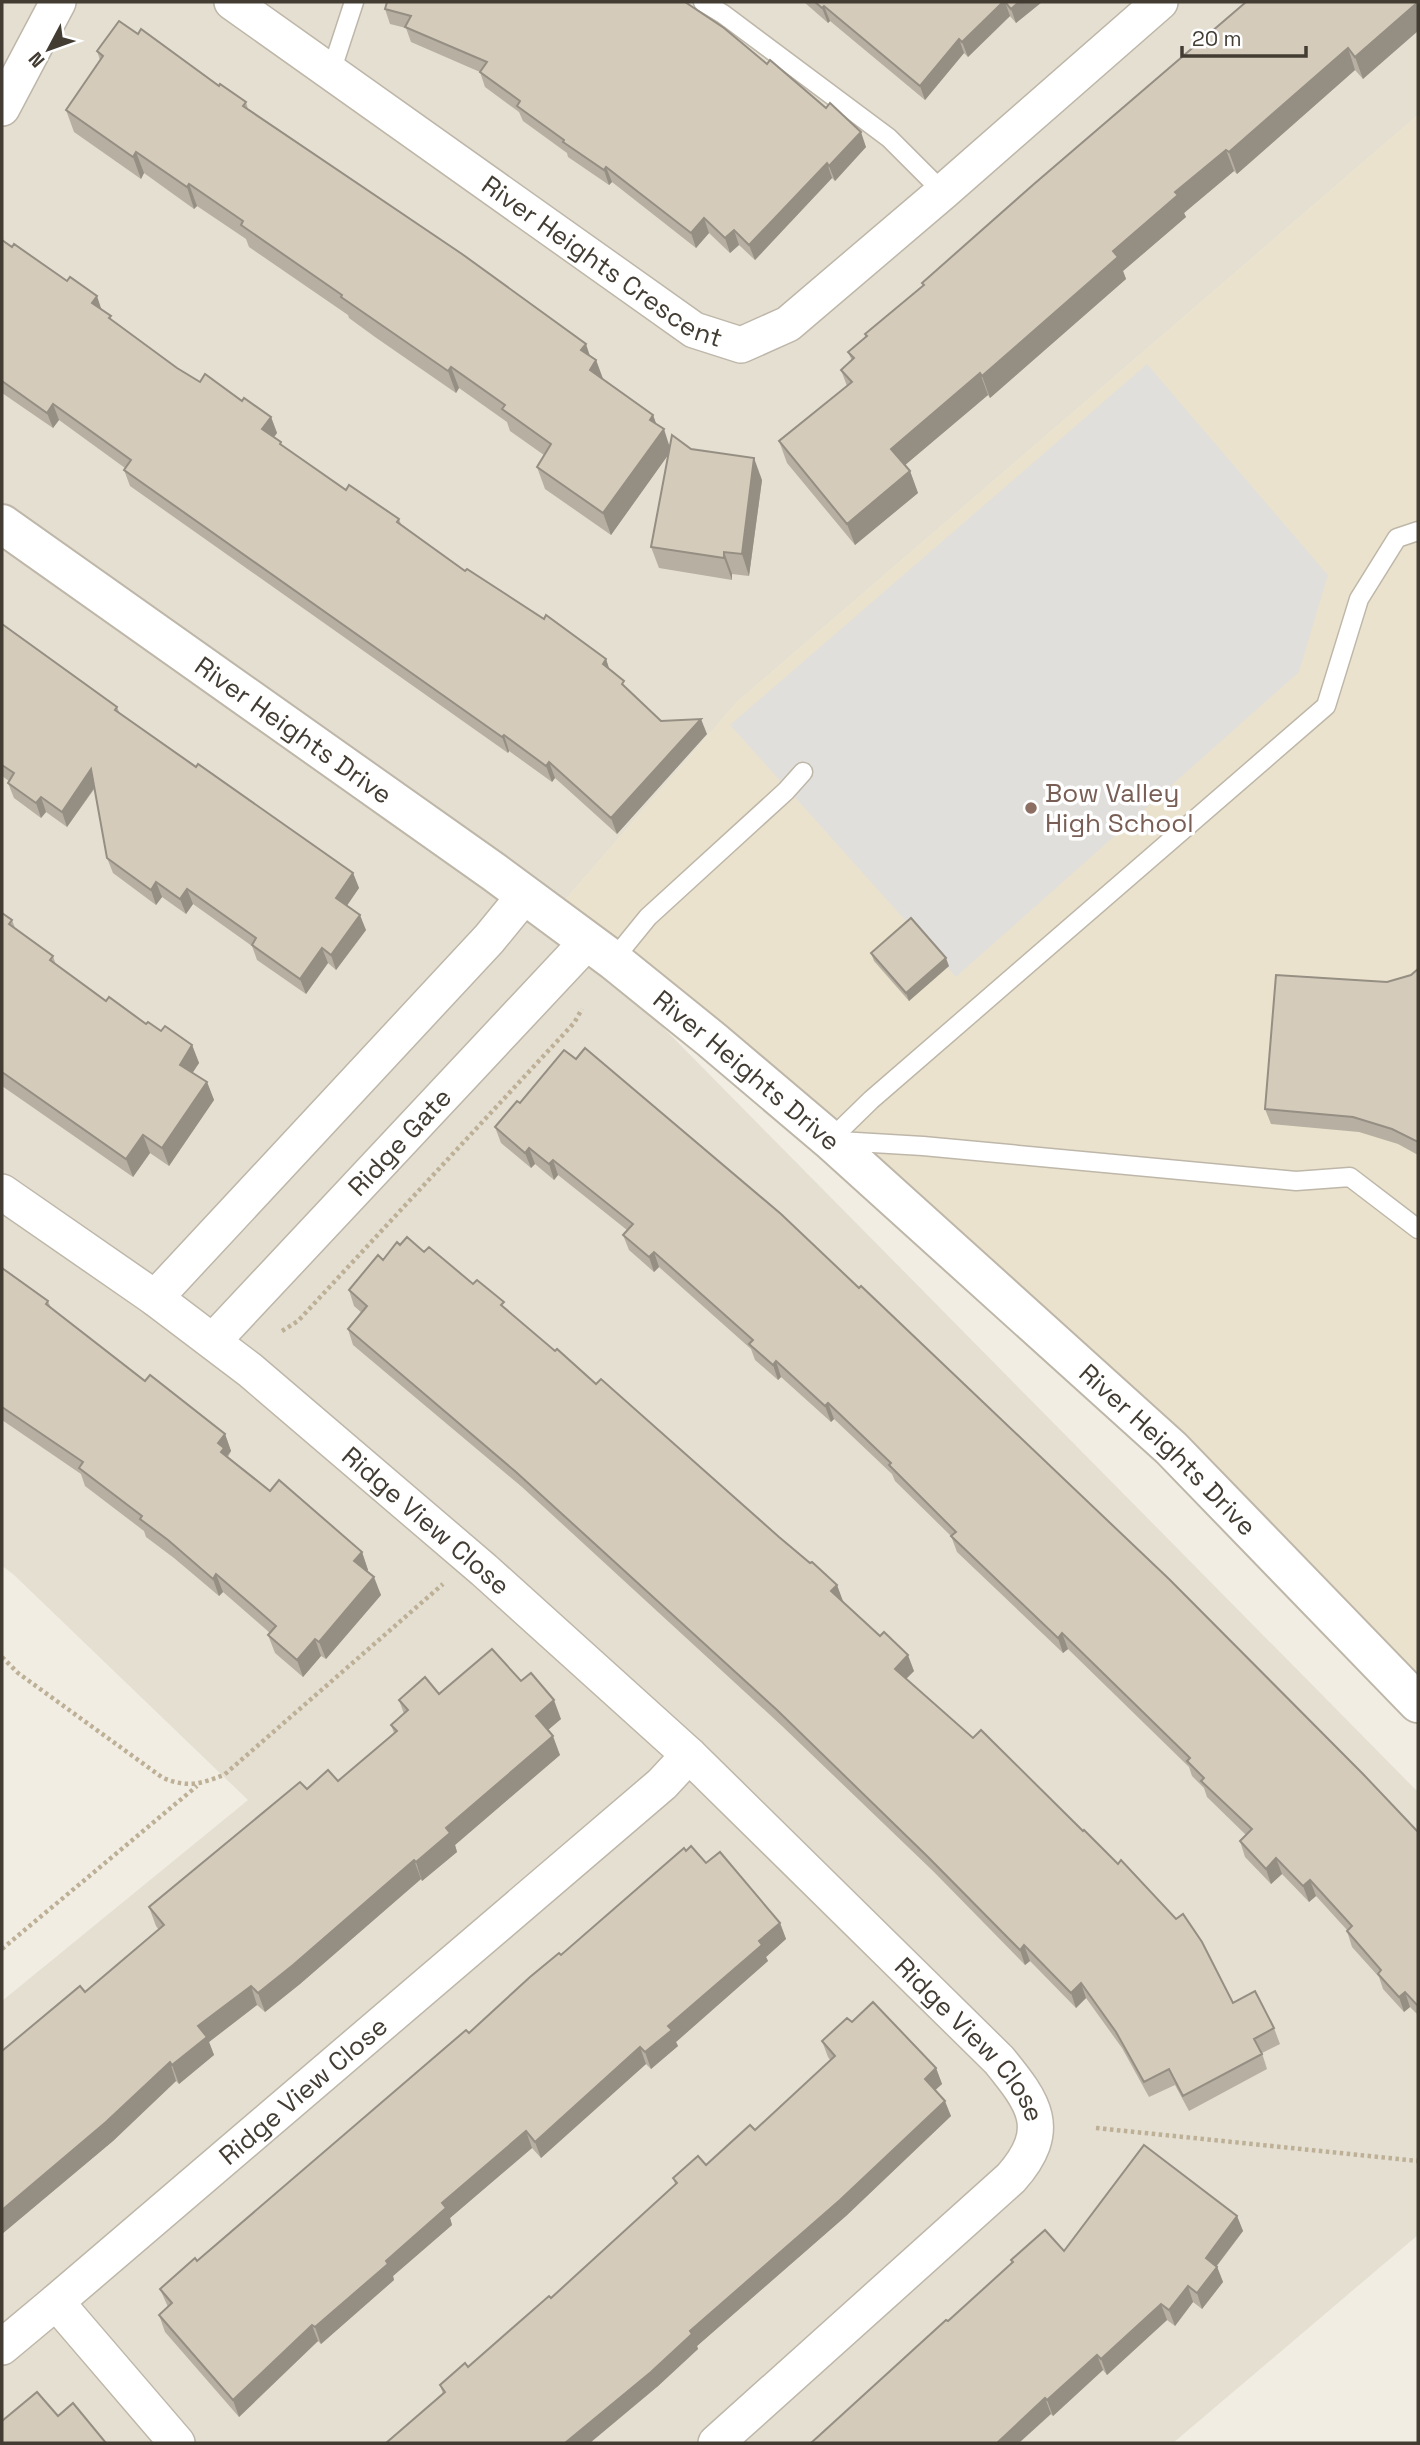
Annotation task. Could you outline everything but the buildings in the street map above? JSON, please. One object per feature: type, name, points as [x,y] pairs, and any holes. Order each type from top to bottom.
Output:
[{"type":"street","points":[[2,108],[58,2]]},
{"type":"street","name":"River Heights Crescent","points":[[232,2],[694,330],[741,345],[788,324],[1160,2]]},
{"type":"street","name":"River Heights Drive","points":[[2,524],[525,895],[702,1031],[830,1140],[1171,1448],[1418,1703]]},
{"type":"street","points":[[155,1298],[489,939],[525,895]]},
{"type":"street","name":"Ridge Gate","points":[[213,1341],[600,951]]},
{"type":"street","name":"Ridge View Close","points":[[2,1192],[213,1341],[484,1570],[689,1755],[999,2060],[1031,2102],[1037,2123],[1032,2145],[1026,2161],[1011,2178],[716,2443]]},
{"type":"street","name":"Ridge View Close","points":[[2,2347],[651,1793],[689,1755]]},
{"type":"street","points":[[56,2302],[177,2443]]},
{"type":"lane","points":[[331,72],[354,2]]},
{"type":"lane","points":[[704,2],[730,8],[889,138],[943,192]]},
{"type":"lane","points":[[830,1140],[871,1100],[1326,706],[1359,598],[1397,538],[1418,531]]},
{"type":"lane","points":[[600,951],[648,917],[786,791],[803,772]]},
{"type":"lane","points":[[830,1140],[923,1146],[1296,1181],[1350,1177],[1418,1228]]},
{"type":"path","points":[[282,1331],[298,1321],[574,1023],[582,1009]]},
{"type":"path","points":[[2,1949],[197,1785],[224,1775],[446,1581]]},
{"type":"path","points":[[2,1657],[18,1674],[163,1778],[179,1784],[197,1785]]},
{"type":"path","points":[[1096,2128],[1418,2161]]},
{"type":"shaded area","points":[[2,2],[1418,2],[1418,115],[737,702],[552,915],[1418,1792],[1418,2235],[1173,2443],[2,2443],[2,2001],[248,1800],[2,1566]]},
{"type":"shaded area","name":"Bow Valley High School","points":[[1418,115],[1418,1703],[1171,1448],[552,915],[737,702]]},
{"type":"shaded area","points":[[1147,364],[1328,575],[1299,672],[956,977],[730,725]]},
{"type":"place","name":"Bow Valley High School","points":[[1031,808]]}]
